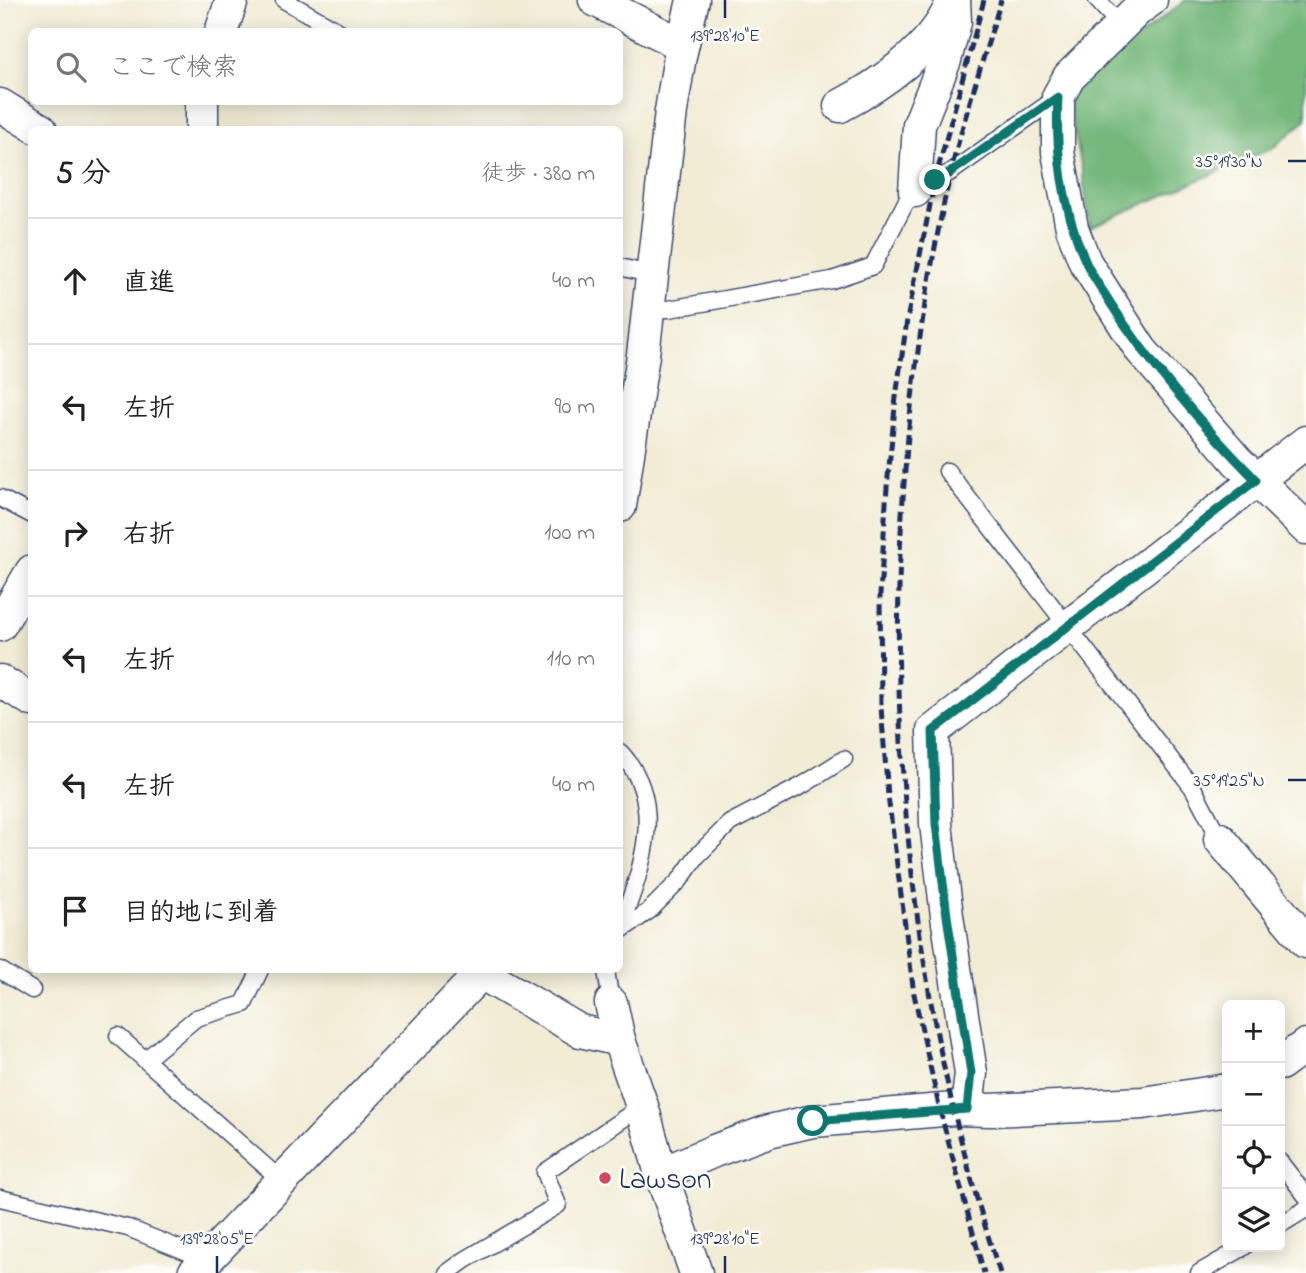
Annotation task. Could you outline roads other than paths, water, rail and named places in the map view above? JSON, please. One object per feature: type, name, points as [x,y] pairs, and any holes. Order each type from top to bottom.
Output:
[{"type":"street","points":[[222,28],[232,0]]},
{"type":"street","points":[[595,0],[682,45]]},
{"type":"street","points":[[623,486],[649,309],[671,111],[693,0]]},
{"type":"street","points":[[840,106],[876,86],[910,57],[933,34],[953,0]]},
{"type":"street","points":[[915,191],[919,125],[955,22],[953,0]]},
{"type":"street","points":[[1151,0],[1069,77],[1058,97],[1058,152],[1072,228],[1085,261],[1141,350],[1184,403],[1256,480],[1306,528]]},
{"type":"street","points":[[0,105],[34,126]]},
{"type":"street","points":[[202,105],[202,126]]},
{"type":"street","points":[[967,1109],[971,1073],[936,824],[933,731],[1306,442]]},
{"type":"street","points":[[0,625],[28,578]]},
{"type":"street","points":[[0,681],[28,698]]},
{"type":"street","points":[[1220,839],[1306,942]]},
{"type":"street","points":[[200,1266],[478,973]]},
{"type":"street","points":[[483,973],[580,1031],[619,1040]]},
{"type":"street","points":[[611,1003],[619,1040],[642,1106],[661,1174],[696,1273]]},
{"type":"street","points":[[1281,1063],[1306,1045]]},
{"type":"street","points":[[661,1174],[769,1131],[813,1121],[967,1109],[1143,1103],[1222,1092]]},
{"type":"lane","points":[[284,0],[333,28]]},
{"type":"lane","points":[[1097,0],[1121,26]]},
{"type":"lane","points":[[649,309],[669,309],[832,280],[873,266],[906,202],[915,191],[951,172],[1058,97]]},
{"type":"lane","points":[[623,268],[653,275]]},
{"type":"lane","points":[[947,471],[1193,788],[1220,839]]},
{"type":"lane","points":[[0,498],[28,513]]},
{"type":"lane","points":[[623,756],[639,778],[645,796],[647,822],[644,853],[623,920]]},
{"type":"lane","points":[[623,928],[649,911],[680,880],[697,856],[730,824],[803,785],[844,759]]},
{"type":"lane","points":[[0,970],[32,990]]},
{"type":"lane","points":[[145,1060],[196,1018],[244,1004],[259,973]]},
{"type":"lane","points":[[606,973],[611,1003]]},
{"type":"lane","points":[[118,1036],[282,1181]]},
{"type":"lane","points":[[447,1273],[558,1205],[545,1171],[642,1106]]},
{"type":"lane","points":[[1285,1169],[1306,1196]]},
{"type":"lane","points":[[0,1198],[128,1228],[200,1266]]},
{"type":"lane","points":[[1285,1222],[1306,1209]]},
{"type":"lane","points":[[1199,1273],[1235,1252]]},
{"type":"railway","points":[[984,0],[935,180],[907,320],[887,487],[880,595],[881,707],[888,796],[914,994],[940,1111],[984,1273]]},
{"type":"railway","points":[[1000,1273],[961,1140],[931,1004],[911,866],[900,728],[899,589],[907,450],[924,312],[950,175],[1001,0]]},
{"type":"place","name":"Lawson","points":[[605,1178]]}]
